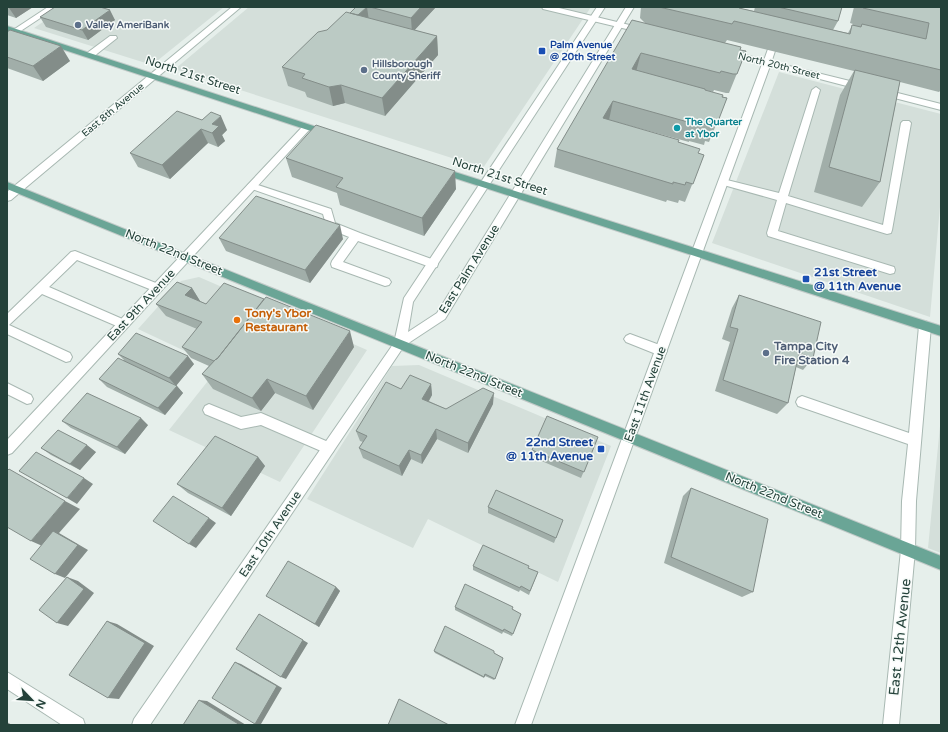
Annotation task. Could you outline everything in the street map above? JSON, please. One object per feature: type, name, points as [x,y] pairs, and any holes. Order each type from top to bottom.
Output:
[{"type":"main road","name":"North 21st Street","points":[[7,28],[337,136]]},
{"type":"main road","name":"North 21st Street","points":[[432,168],[941,331]]},
{"type":"main road","name":"North 22nd Street","points":[[12,187],[941,563]]},
{"type":"street","points":[[7,38],[53,7]]},
{"type":"street","name":"East 8th Avenue","points":[[7,197],[12,187],[154,76],[237,7]]},
{"type":"street","points":[[546,7],[654,34]]},
{"type":"street","points":[[400,343],[408,301],[601,7]]},
{"type":"street","name":"East Palm Avenue","points":[[400,343],[441,316],[630,7]]},
{"type":"street","points":[[90,55],[113,38]]},
{"type":"street","name":"North 20th Street","points":[[722,51],[941,107]]},
{"type":"street","name":"East 11th Avenue","points":[[523,725],[771,51]]},
{"type":"street","points":[[816,90],[772,234],[890,270]]},
{"type":"street","points":[[723,182],[782,198],[887,230],[906,123]]},
{"type":"street","name":"East 9th Avenue","points":[[7,449],[307,127]]},
{"type":"street","points":[[252,186],[327,212],[331,225],[356,236],[433,264]]},
{"type":"street","points":[[356,236],[336,264],[385,282]]},
{"type":"street","points":[[7,321],[75,255],[157,288]]},
{"type":"street","points":[[40,288],[123,324]]},
{"type":"street","name":"East 12th Avenue","points":[[891,725],[908,550],[909,501],[925,326]]},
{"type":"street","points":[[7,329],[66,357]]},
{"type":"street","points":[[630,339],[661,351]]},
{"type":"street","name":"East 10th Avenue","points":[[140,725],[400,343]]},
{"type":"street","points":[[7,388],[27,399]]},
{"type":"street","points":[[802,402],[915,441]]},
{"type":"street","points":[[209,410],[241,423],[261,419],[328,448]]},
{"type":"street","points":[[7,680],[77,725]]},
{"type":"shaded area","points":[[65,7],[224,7],[152,65],[34,28]]},
{"type":"shaded area","points":[[249,7],[591,7],[483,168],[175,69]]},
{"type":"shaded area","points":[[779,72],[941,114],[941,196],[930,317],[712,243]]},
{"type":"shaded area","points":[[199,277],[367,350],[280,482],[169,430],[219,367],[138,329],[181,281]]},
{"type":"shaded area","points":[[419,365],[611,446],[558,582],[428,519],[413,548],[307,499],[392,366]]},
{"type":"shaded area","points":[[941,416],[941,553],[928,548]]},
{"type":"building","points":[[55,7],[100,7],[110,10],[82,30],[40,17]]},
{"type":"building","points":[[356,7],[367,7],[358,15],[350,13]]},
{"type":"building","points":[[370,7],[421,7],[411,18]]},
{"type":"building","points":[[659,7],[739,7],[850,34],[852,25],[861,27],[862,24],[926,39],[929,23],[863,7],[941,7],[941,70],[734,21],[732,24]]},
{"type":"building","points":[[778,7],[842,7],[838,21]]},
{"type":"building","name":"Hillsborough County Sheriff","points":[[346,12],[437,36],[382,98],[341,85],[329,87],[302,78],[305,74],[282,67],[318,32],[327,30]]},
{"type":"building","points":[[632,20],[741,47],[740,50],[746,51],[737,74],[721,71],[720,73],[641,53],[632,69],[723,95],[722,97],[727,98],[717,124],[713,122],[711,126],[696,122],[695,124],[613,101],[603,118],[679,140],[678,142],[700,149],[698,153],[704,155],[693,184],[686,182],[685,185],[673,182],[673,184],[557,149]]},
{"type":"building","points":[[10,30],[61,46],[33,66],[7,57],[7,32]]},
{"type":"building","points":[[855,70],[900,81],[880,182],[829,167]]},
{"type":"building","points":[[177,111],[202,120],[211,112],[221,116],[212,124],[219,126],[212,133],[201,129],[162,165],[130,153]]},
{"type":"building","points":[[316,125],[455,171],[422,218],[336,187],[343,178],[286,158]]},
{"type":"building","points":[[256,196],[340,225],[305,270],[219,238]]},
{"type":"building","points":[[177,282],[192,288],[185,295],[206,304],[224,283],[264,299],[214,361],[182,347],[202,322],[156,304]]},
{"type":"building","name":"Tampa City Fire Station 4","points":[[739,295],[821,322],[813,358],[799,353],[788,403],[723,380],[738,329],[730,327]]},
{"type":"building","points":[[266,297],[350,331],[306,396],[267,379],[252,398],[202,374],[217,359]]},
{"type":"building","points":[[136,333],[188,356],[169,378],[118,354]]},
{"type":"building","points":[[118,358],[177,386],[158,408],[99,379]]},
{"type":"building","points":[[410,375],[431,384],[422,399],[446,409],[483,388],[494,393],[468,443],[436,429],[421,455],[409,450],[399,466],[359,448],[367,436],[356,431],[386,382],[401,389]]},
{"type":"building","points":[[87,393],[141,418],[117,447],[62,421]]},
{"type":"building","points":[[547,416],[598,437],[584,472],[532,450]]},
{"type":"building","points":[[58,430],[87,445],[70,464],[41,448]]},
{"type":"building","points":[[215,436],[258,457],[222,508],[177,484]]},
{"type":"building","points":[[36,452],[84,478],[67,498],[19,471]]},
{"type":"building","points":[[9,469],[65,501],[31,541],[7,527],[7,471]]},
{"type":"building","points":[[691,488],[768,519],[753,592],[671,557]]},
{"type":"building","points":[[496,490],[563,520],[556,538],[488,507]]},
{"type":"building","points":[[173,496],[209,518],[189,544],[153,521]]},
{"type":"building","points":[[53,531],[78,545],[55,574],[30,559]]},
{"type":"building","points":[[483,545],[529,566],[528,568],[538,572],[530,591],[521,586],[520,588],[473,566]]},
{"type":"building","points":[[288,561],[336,587],[315,624],[266,596]]},
{"type":"building","points":[[67,577],[84,589],[57,623],[39,610]]},
{"type":"building","points":[[465,584],[513,607],[512,609],[521,614],[513,634],[504,629],[503,631],[455,607]]},
{"type":"building","points":[[259,614],[303,640],[281,677],[236,649]]},
{"type":"building","points":[[107,621],[145,643],[108,698],[69,675]]},
{"type":"building","points":[[445,626],[494,651],[494,653],[503,658],[495,679],[485,674],[484,677],[434,651]]},
{"type":"building","points":[[235,662],[277,686],[255,724],[212,698]]},
{"type":"building","points":[[399,699],[449,725],[388,725]]},
{"type":"building","points":[[199,700],[240,725],[183,725]]},
{"type":"place","name":"Valley AmeriBank","points":[[78,25]]},
{"type":"place","name":"Palm Avenue @ 20th Street","points":[[542,51]]},
{"type":"place","name":"Hillsborough County Sheriff","points":[[364,70]]},
{"type":"place","name":"The Quarter at Ybor","points":[[677,128]]},
{"type":"place","name":"21st Street @ 11th Avenue","points":[[806,279]]},
{"type":"place","name":"Tony's Ybor Restaurant","points":[[237,320]]},
{"type":"place","name":"Tampa City Fire Station 4","points":[[766,353]]},
{"type":"place","name":"22nd Street @ 11th Avenue","points":[[601,449]]}]
